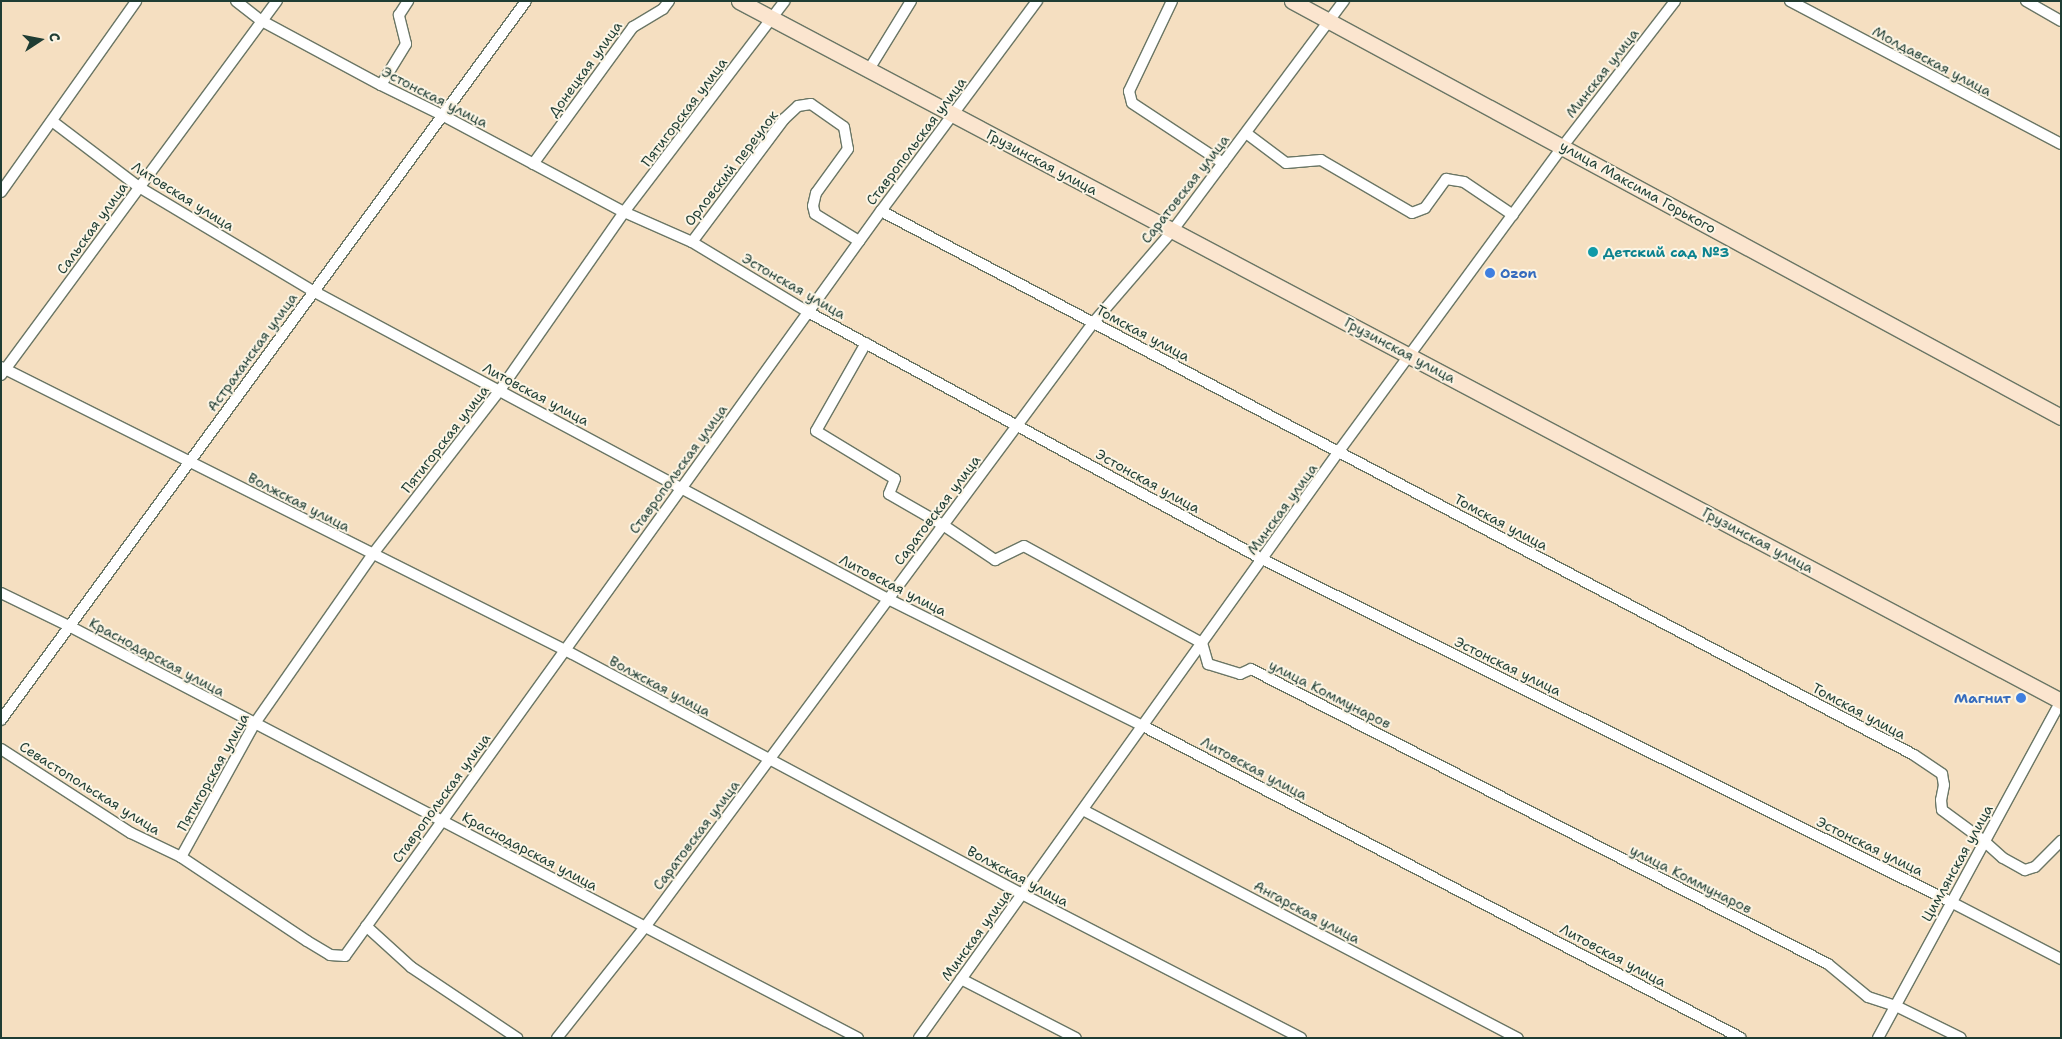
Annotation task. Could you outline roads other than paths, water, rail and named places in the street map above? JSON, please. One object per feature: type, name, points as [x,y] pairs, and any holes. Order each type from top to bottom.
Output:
[{"type":"main road","name":"Грузинская улица","points":[[739,1],[2061,701]]},
{"type":"main road","name":"улица Максима Горького","points":[[1292,1],[2061,417]]},
{"type":"street","points":[[1,192],[136,1]]},
{"type":"street","name":"Эстонская улица","points":[[236,1],[262,21],[381,85],[442,114],[624,212],[692,242],[808,312],[1018,424],[1262,559],[1951,902],[2061,959]]},
{"type":"street","name":"Сальская улица","points":[[3,371],[277,1]]},
{"type":"street","points":[[381,85],[406,44],[400,15],[408,1]]},
{"type":"street","name":"Астраханская улица","points":[[1,720],[526,1]]},
{"type":"street","name":"Донецкая улица","points":[[533,164],[633,27],[663,10],[669,1]]},
{"type":"street","name":"Пятигорская улица","points":[[181,857],[255,723],[372,555],[500,390],[624,212],[785,1]]},
{"type":"street","points":[[868,71],[911,1]]},
{"type":"street","name":"Ставропольская улица","points":[[344,956],[881,211],[1037,1]]},
{"type":"street","points":[[1172,1],[1129,91],[1132,103],[1223,163]]},
{"type":"street","name":"Саратовская улица","points":[[557,1038],[645,927],[1093,323],[1172,230],[1344,1]]},
{"type":"street","name":"Минская улица","points":[[918,1038],[1340,451],[1563,146],[1675,1]]},
{"type":"street","name":"Молдавская улица","points":[[1790,1],[2061,144]]},
{"type":"street","points":[[2026,1],[2061,21]]},
{"type":"street","name":"Орловский переулок","points":[[692,242],[784,119],[798,106],[811,104],[844,127],[848,149],[816,193],[812,206],[815,214],[860,241]]},
{"type":"street","name":"Литовская улица","points":[[52,121],[139,188],[313,291],[888,599],[1143,726],[1741,1038]]},
{"type":"street","points":[[1246,133],[1286,163],[1321,160],[1412,213],[1425,208],[1446,179],[1464,182],[1513,216]]},
{"type":"street","name":"Томская улица","points":[[881,211],[1340,451],[1930,765],[1942,774],[1944,785],[1941,800],[1942,810],[1984,841],[2003,858],[2025,870],[2035,868],[2061,841]]},
{"type":"street","points":[[866,343],[816,432],[895,480],[889,494],[943,525],[995,560],[1024,546],[1202,643]]},
{"type":"street","name":"Волжская улица","points":[[3,371],[190,461],[372,555],[565,650],[1022,894],[1301,1038]]},
{"type":"street","name":"Краснодарская улица","points":[[1,593],[69,626],[858,1038]]},
{"type":"street","name":"улица Коммунаров","points":[[1202,643],[1208,664],[1240,674],[1251,669],[1828,964],[1868,998],[1896,1006],[1961,1038]]},
{"type":"street","name":"Цимлянская улица","points":[[1878,1038],[2061,701]]},
{"type":"street","name":"Севастопольская улица","points":[[1,749],[131,833],[181,857],[330,955],[344,956]]},
{"type":"street","name":"Ангарская улица","points":[[1082,810],[1518,1038]]},
{"type":"street","points":[[366,926],[411,967],[517,1038]]},
{"type":"street","points":[[961,979],[1076,1038]]},
{"type":"place","name":"Детский сад №3","points":[[1593,252]]},
{"type":"place","name":"Ozon","points":[[1490,273]]},
{"type":"place","name":"Магнит","points":[[2021,698]]}]
